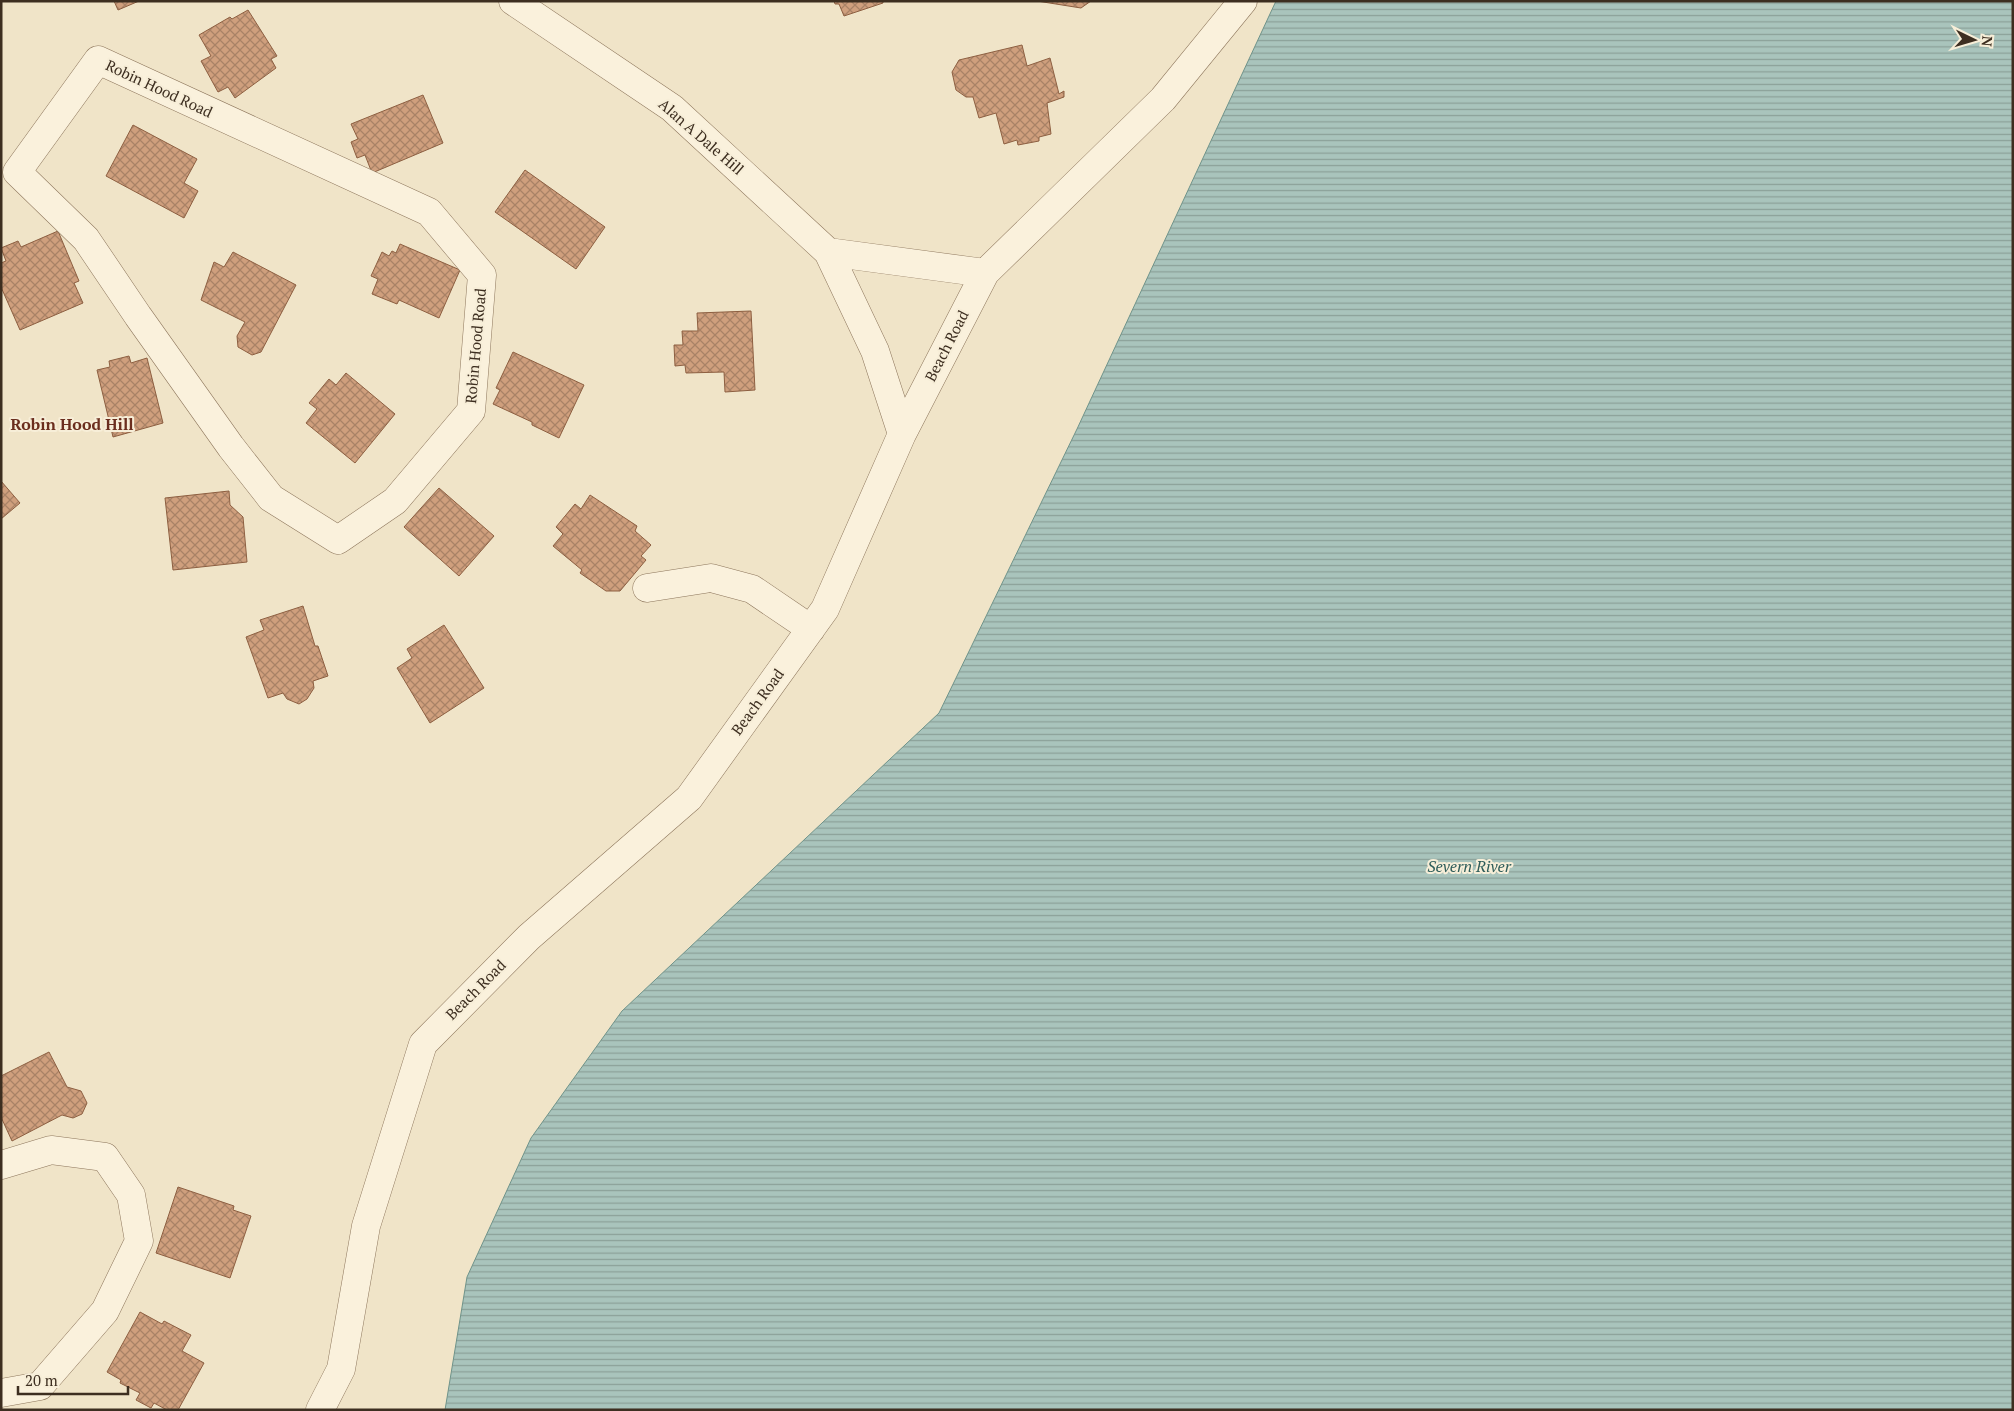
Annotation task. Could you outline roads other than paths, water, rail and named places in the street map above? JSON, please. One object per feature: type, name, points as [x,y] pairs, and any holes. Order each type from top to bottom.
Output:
[{"type":"street","name":"Alan A Dale Hill","points":[[512,1],[672,108],[828,252],[875,351],[902,434]]},
{"type":"street","name":"Beach Road","points":[[320,1410],[341,1369],[366,1226],[423,1044],[529,937],[689,798],[825,609],[902,434],[985,273],[1163,99],[1243,1]]},
{"type":"street","name":"Robin Hood Road","points":[[98,60],[429,212],[482,275],[470,411],[396,501],[338,540],[271,498],[226,439],[138,316],[86,238],[9,177],[98,60]]},
{"type":"street","points":[[828,252],[985,273]]},
{"type":"street","points":[[647,588],[711,578],[752,589],[811,629]]},
{"type":"street","points":[[1,1165],[51,1150],[105,1157],[131,1195],[139,1241],[105,1311],[40,1386],[1,1393]]},
{"type":"street","points":[[338,1410],[341,1369]]},
{"type":"water","name":"Severn River","points":[[1276,1],[2013,1],[2013,1410],[445,1410],[467,1277],[531,1138],[622,1011],[939,713],[1077,429]]},
{"type":"district","name":"Robin Hood Hill","points":[[72,424]]}]
